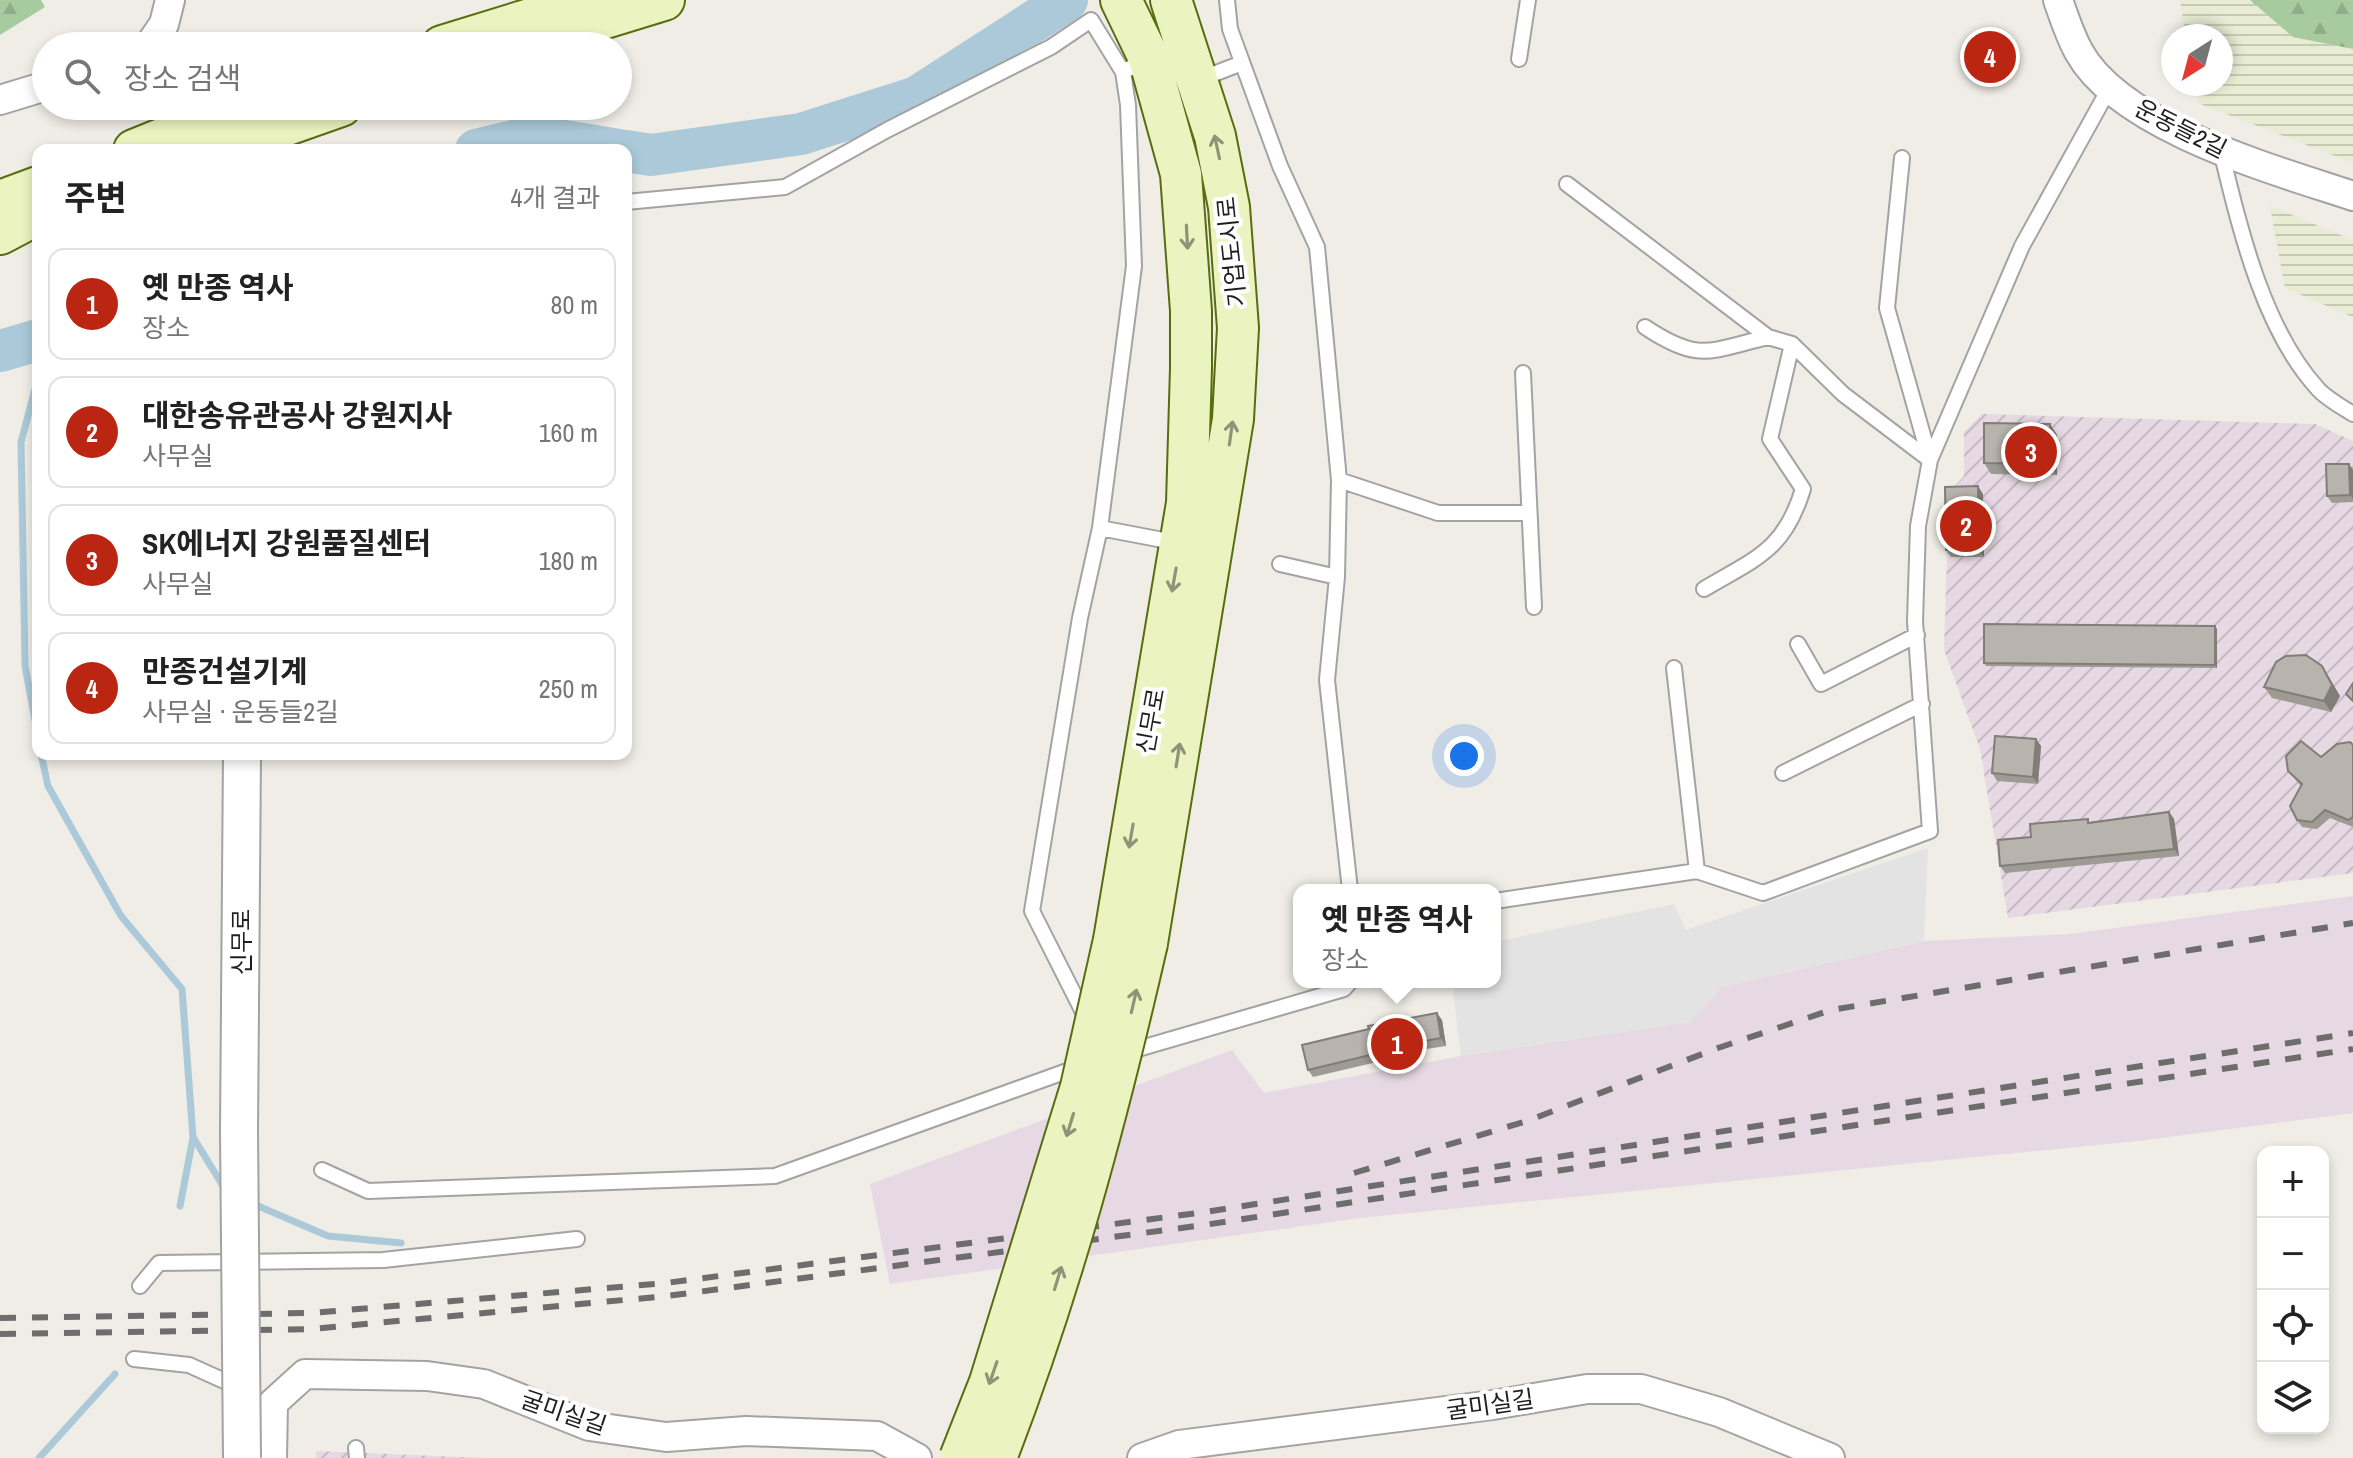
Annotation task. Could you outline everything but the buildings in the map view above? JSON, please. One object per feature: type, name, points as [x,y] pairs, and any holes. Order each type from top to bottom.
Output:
[{"type":"main road","points":[[488,32],[592,0]]},
{"type":"main road","points":[[562,32],[664,0]]},
{"type":"main road","name":"기업도시로","points":[[1171,0],[1215,136],[1236,264],[1235,388],[1203,506]]},
{"type":"main road","name":"기업도시로","points":[[1121,1],[1136,65],[1172,130],[1186,220],[1203,506]]},
{"type":"main road","points":[[167,144],[283,120]]},
{"type":"main road","points":[[0,201],[32,189]]},
{"type":"main road","points":[[0,234],[32,217]]},
{"type":"main road","name":"신무로","points":[[1130,941],[1203,506]]},
{"type":"main road","points":[[960,1458],[990,1382],[1076,1102],[1130,941]]},
{"type":"main road","points":[[996,1458],[1027,1377],[1107,1118],[1130,941]]},
{"type":"street","points":[[159,32],[164,24],[170,0]]},
{"type":"street","name":"운동들2길","points":[[2058,0],[2079,53],[2110,87],[2135,107],[2221,151],[2353,196]]},
{"type":"street","points":[[0,100],[32,90]]},
{"type":"street","name":"신무로","points":[[242,760],[239,1131],[242,1458]]},
{"type":"street","name":"굴미실길","points":[[273,1403],[305,1374],[427,1376],[484,1384],[589,1426],[666,1437],[746,1431],[877,1436],[917,1458]]},
{"type":"street","name":"굴미실길","points":[[1142,1458],[1179,1445],[1493,1405],[1587,1389],[1641,1389],[1719,1412],[1830,1458]]},
{"type":"street","points":[[272,1458],[273,1403]]},
{"type":"lane","points":[[1227,0],[1230,29],[1242,63],[1280,166],[1317,247],[1339,480],[1337,577],[1327,680],[1349,884]]},
{"type":"lane","points":[[1519,59],[1528,0]]},
{"type":"lane","points":[[632,201],[785,187],[887,130],[1051,47],[1091,20],[1136,65],[1128,105],[1134,266],[1100,528],[1080,618],[1032,911],[1068,977],[1104,1059]]},
{"type":"lane","points":[[1198,80],[1242,63]]},
{"type":"lane","points":[[1501,900],[1697,871],[1763,893],[1930,831],[1917,635],[1918,526],[1930,460],[2022,246],[2110,87]]},
{"type":"lane","points":[[2221,151],[2242,236],[2287,350],[2319,392],[2353,414]]},
{"type":"lane","points":[[1902,158],[1887,308],[1930,460]]},
{"type":"lane","points":[[1567,184],[1768,337],[1792,344],[1843,394],[1930,460]]},
{"type":"lane","points":[[1645,327],[1677,348],[1704,352],[1768,337]]},
{"type":"lane","points":[[1704,589],[1770,549],[1793,522],[1803,489],[1770,439],[1792,344]]},
{"type":"lane","points":[[1523,373],[1534,607]]},
{"type":"lane","points":[[1339,480],[1438,513],[1529,513]]},
{"type":"lane","points":[[1100,528],[1163,540]]},
{"type":"lane","points":[[1280,564],[1337,577]]},
{"type":"lane","points":[[1798,644],[1821,684],[1917,635]]},
{"type":"lane","points":[[1674,668],[1697,871]]},
{"type":"lane","points":[[1783,773],[1922,704]]},
{"type":"lane","points":[[322,1170],[368,1191],[775,1176],[1104,1059],[1345,988]]},
{"type":"lane","points":[[140,1286],[159,1263],[383,1260],[577,1239]]},
{"type":"lane","points":[[134,1359],[189,1365],[273,1403]]},
{"type":"shaded area","points":[[1982,414],[2315,424],[2353,441],[2353,873],[2008,918],[1980,749],[1944,650],[1949,492],[1964,476],[1964,432]]},
{"type":"shaded area","points":[[1928,848],[1924,941],[1722,987],[1690,1022],[1461,1056],[1453,988],[1501,988],[1501,941],[1674,904],[1686,930]]},
{"type":"shaded area","points":[[2353,896],[2353,1113],[2138,1141],[1360,1218],[890,1284],[870,1184],[1232,1050],[1264,1093],[1461,1056],[1689,1022],[1722,987],[1924,941],[2070,934]]},
{"type":"shaded area","points":[[316,1451],[486,1458],[316,1458]]},
{"type":"green space","points":[[0,0],[41,0],[45,7],[0,35]]},
{"type":"green space","points":[[2180,0],[2250,0],[2293,37],[2353,49],[2353,163],[2198,103],[2197,96],[2233,96],[2233,24],[2184,24]]},
{"type":"green space","points":[[2250,0],[2353,0],[2353,49],[2293,37]]},
{"type":"green space","points":[[2270,206],[2353,240],[2353,317],[2285,288]]},
{"type":"waterway","points":[[632,152],[651,155],[801,134],[917,97],[1067,0]]},
{"type":"waterway","points":[[501,144],[534,136],[583,144]]},
{"type":"waterway","points":[[0,351],[32,342]]},
{"type":"waterway","points":[[32,401],[21,442],[25,666],[32,704]]},
{"type":"waterway","points":[[42,760],[48,786],[121,916],[182,989],[193,1137],[226,1191]]},
{"type":"waterway","points":[[180,1206],[193,1138]]},
{"type":"waterway","points":[[251,1203],[328,1236],[401,1243]]},
{"type":"waterway","points":[[39,1458],[115,1374]]},
{"type":"railway","points":[[1354,1173],[1527,1121],[1718,1048],[1831,1010],[2353,923]]},
{"type":"railway","points":[[0,1318],[311,1313],[666,1283],[1205,1212],[2353,1033]]},
{"type":"railway","points":[[0,1334],[312,1329],[667,1296],[1204,1225],[2353,1049]]},
{"type":"place","name":"만종건설기계","points":[[1990,57]]},
{"type":"place","name":"SK에너지 강원품질센터","points":[[2031,452]]},
{"type":"place","name":"대한송유관공사 강원지사","points":[[1966,526]]},
{"type":"place","name":"옛 만종 역사","points":[[1397,1044]]}]
